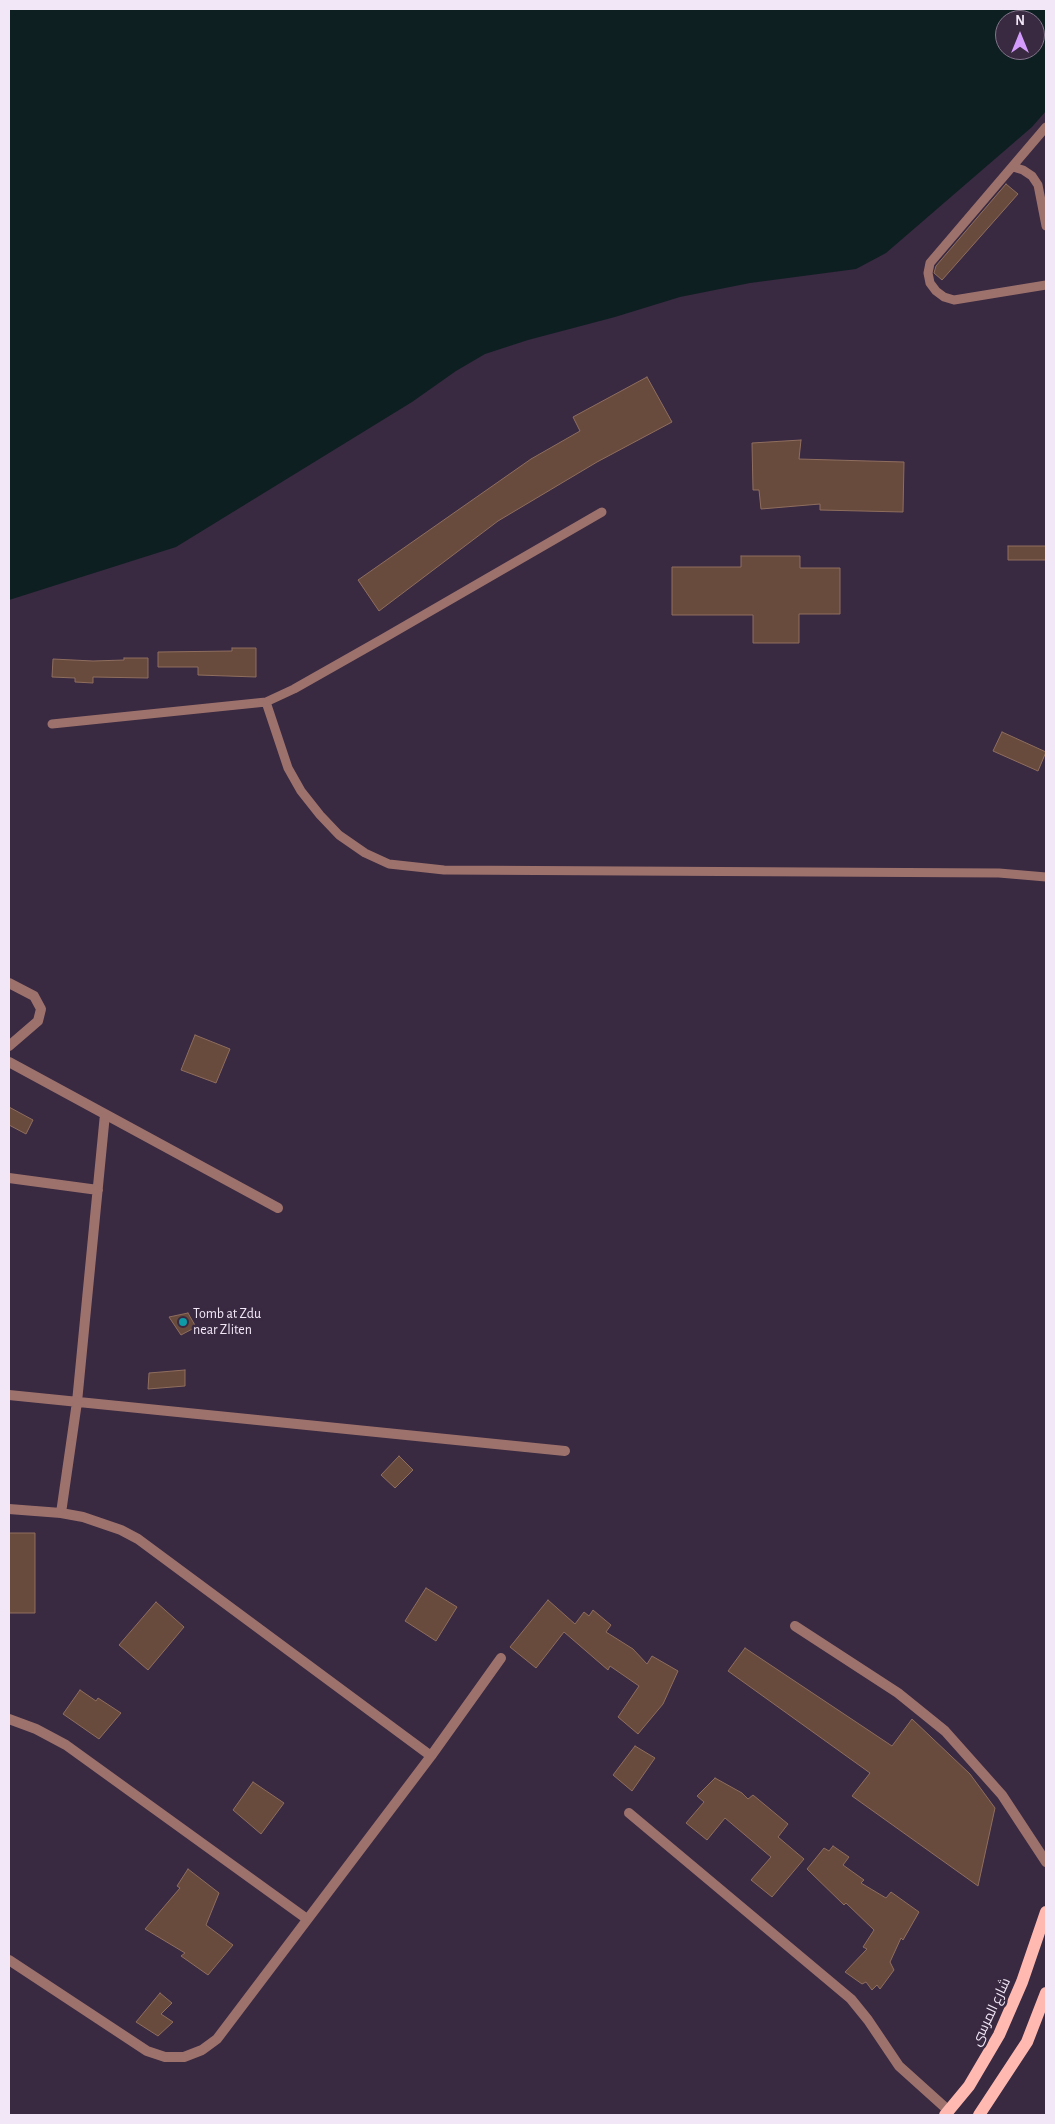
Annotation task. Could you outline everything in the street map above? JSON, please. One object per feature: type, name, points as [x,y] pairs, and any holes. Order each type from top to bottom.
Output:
[{"type":"main road","name":"شارع المرسى","points":[[947,2113],[969,2086],[999,2035],[1022,1982],[1046,1912]]},
{"type":"main road","points":[[979,2115],[1027,2042],[1046,1992]]},
{"type":"street","points":[[9,983],[34,996],[41,1008],[38,1021],[9,1046]]},
{"type":"street","points":[[9,1062],[278,1208]]},
{"type":"street","points":[[61,1512],[77,1402],[105,1114]]},
{"type":"street","points":[[9,1178],[98,1190]]},
{"type":"street","points":[[9,1395],[565,1451]]},
{"type":"street","points":[[9,1508],[61,1512],[102,1523],[138,1539],[431,1756]]},
{"type":"street","points":[[795,1626],[898,1693],[944,1731],[1002,1795],[1046,1862]]},
{"type":"street","points":[[9,1960],[147,2051],[165,2057],[184,2057],[202,2050],[217,2039],[431,1756],[501,1658]]},
{"type":"street","points":[[9,1719],[36,1728],[66,1745],[308,1919]]},
{"type":"street","points":[[629,1813],[851,1998],[900,2066],[947,2113]]},
{"type":"lane","points":[[1046,127],[930,263],[928,273],[930,283],[936,292],[954,300],[1046,285]]},
{"type":"lane","points":[[1013,167],[1023,170],[1032,176],[1038,185],[1046,226]]},
{"type":"lane","points":[[52,724],[266,702],[294,689],[368,648],[602,512]]},
{"type":"lane","points":[[266,702],[288,768],[301,791],[339,835],[365,853],[389,864],[444,870],[760,870],[999,873],[1046,878]]},
{"type":"shaded area","points":[[9,9],[1046,9],[1046,111],[1032,127],[886,253],[856,269],[750,283],[680,297],[485,354],[456,371],[412,402],[176,547],[9,600]]},
{"type":"building","points":[[1006,184],[1018,194],[942,280],[934,273],[936,266]]},
{"type":"building","points":[[647,377],[672,422],[597,462],[498,521],[379,611],[358,580],[531,459],[580,431],[573,417]]},
{"type":"building","points":[[801,440],[799,459],[904,462],[903,512],[820,510],[820,504],[761,509],[759,490],[753,490],[752,443]]},
{"type":"building","points":[[1008,546],[1046,546],[1046,560],[1008,560]]},
{"type":"building","points":[[741,556],[800,556],[800,568],[840,568],[840,614],[799,614],[799,643],[753,643],[753,615],[672,615],[672,567],[741,567]]},
{"type":"building","points":[[232,648],[256,648],[256,677],[198,675],[198,667],[158,667],[158,652],[232,651]]},
{"type":"building","points":[[124,658],[148,658],[148,678],[93,677],[93,683],[75,682],[75,678],[52,677],[53,659],[93,661],[124,660]]},
{"type":"building","points":[[1002,732],[1046,752],[1038,771],[993,751]]},
{"type":"building","points":[[195,1035],[230,1049],[216,1083],[181,1070]]},
{"type":"building","points":[[9,1107],[33,1120],[26,1134],[9,1125]]},
{"type":"building","name":"Tomb at Zdu near Zliten","points":[[188,1313],[196,1327],[181,1335],[169,1317]]},
{"type":"building","points":[[185,1370],[185,1386],[148,1389],[149,1373]]},
{"type":"building","points":[[399,1456],[413,1470],[395,1488],[381,1475]]},
{"type":"building","points":[[9,1533],[35,1533],[35,1613],[9,1613]]},
{"type":"building","points":[[426,1588],[457,1607],[436,1641],[405,1621]]},
{"type":"building","points":[[548,1600],[575,1624],[584,1612],[589,1616],[593,1610],[611,1625],[606,1632],[633,1649],[647,1664],[652,1656],[678,1671],[663,1704],[638,1734],[618,1717],[639,1686],[610,1666],[608,1670],[564,1632],[536,1668],[510,1647]]},
{"type":"building","points":[[156,1602],[184,1627],[148,1670],[119,1645]]},
{"type":"building","points":[[745,1648],[892,1746],[912,1719],[970,1774],[995,1808],[978,1886],[852,1796],[870,1773],[728,1671]]},
{"type":"building","points":[[80,1690],[96,1701],[98,1698],[121,1713],[99,1739],[63,1714]]},
{"type":"building","points":[[635,1746],[655,1758],[632,1791],[613,1775]]},
{"type":"building","points":[[715,1778],[742,1793],[748,1799],[753,1795],[788,1824],[778,1837],[804,1859],[772,1897],[751,1880],[771,1857],[725,1818],[707,1840],[686,1823],[704,1802],[697,1796]]},
{"type":"building","points":[[253,1782],[284,1803],[261,1834],[233,1810]]},
{"type":"building","points":[[833,1846],[849,1857],[843,1865],[864,1880],[861,1883],[886,1898],[891,1892],[919,1912],[903,1940],[901,1938],[890,1962],[894,1970],[880,1989],[877,1985],[872,1990],[866,1982],[862,1984],[845,1972],[867,1949],[863,1947],[874,1930],[846,1903],[844,1905],[807,1869],[824,1848],[829,1851]]},
{"type":"building","points":[[188,1869],[219,1893],[206,1925],[233,1945],[208,1975],[181,1956],[185,1953],[145,1929],[180,1888],[177,1886]]},
{"type":"building","points":[[160,1993],[172,2003],[161,2014],[173,2022],[158,2036],[136,2022]]},
{"type":"place","name":"Tomb at Zdu near Zliten","points":[[183,1322]]}]
